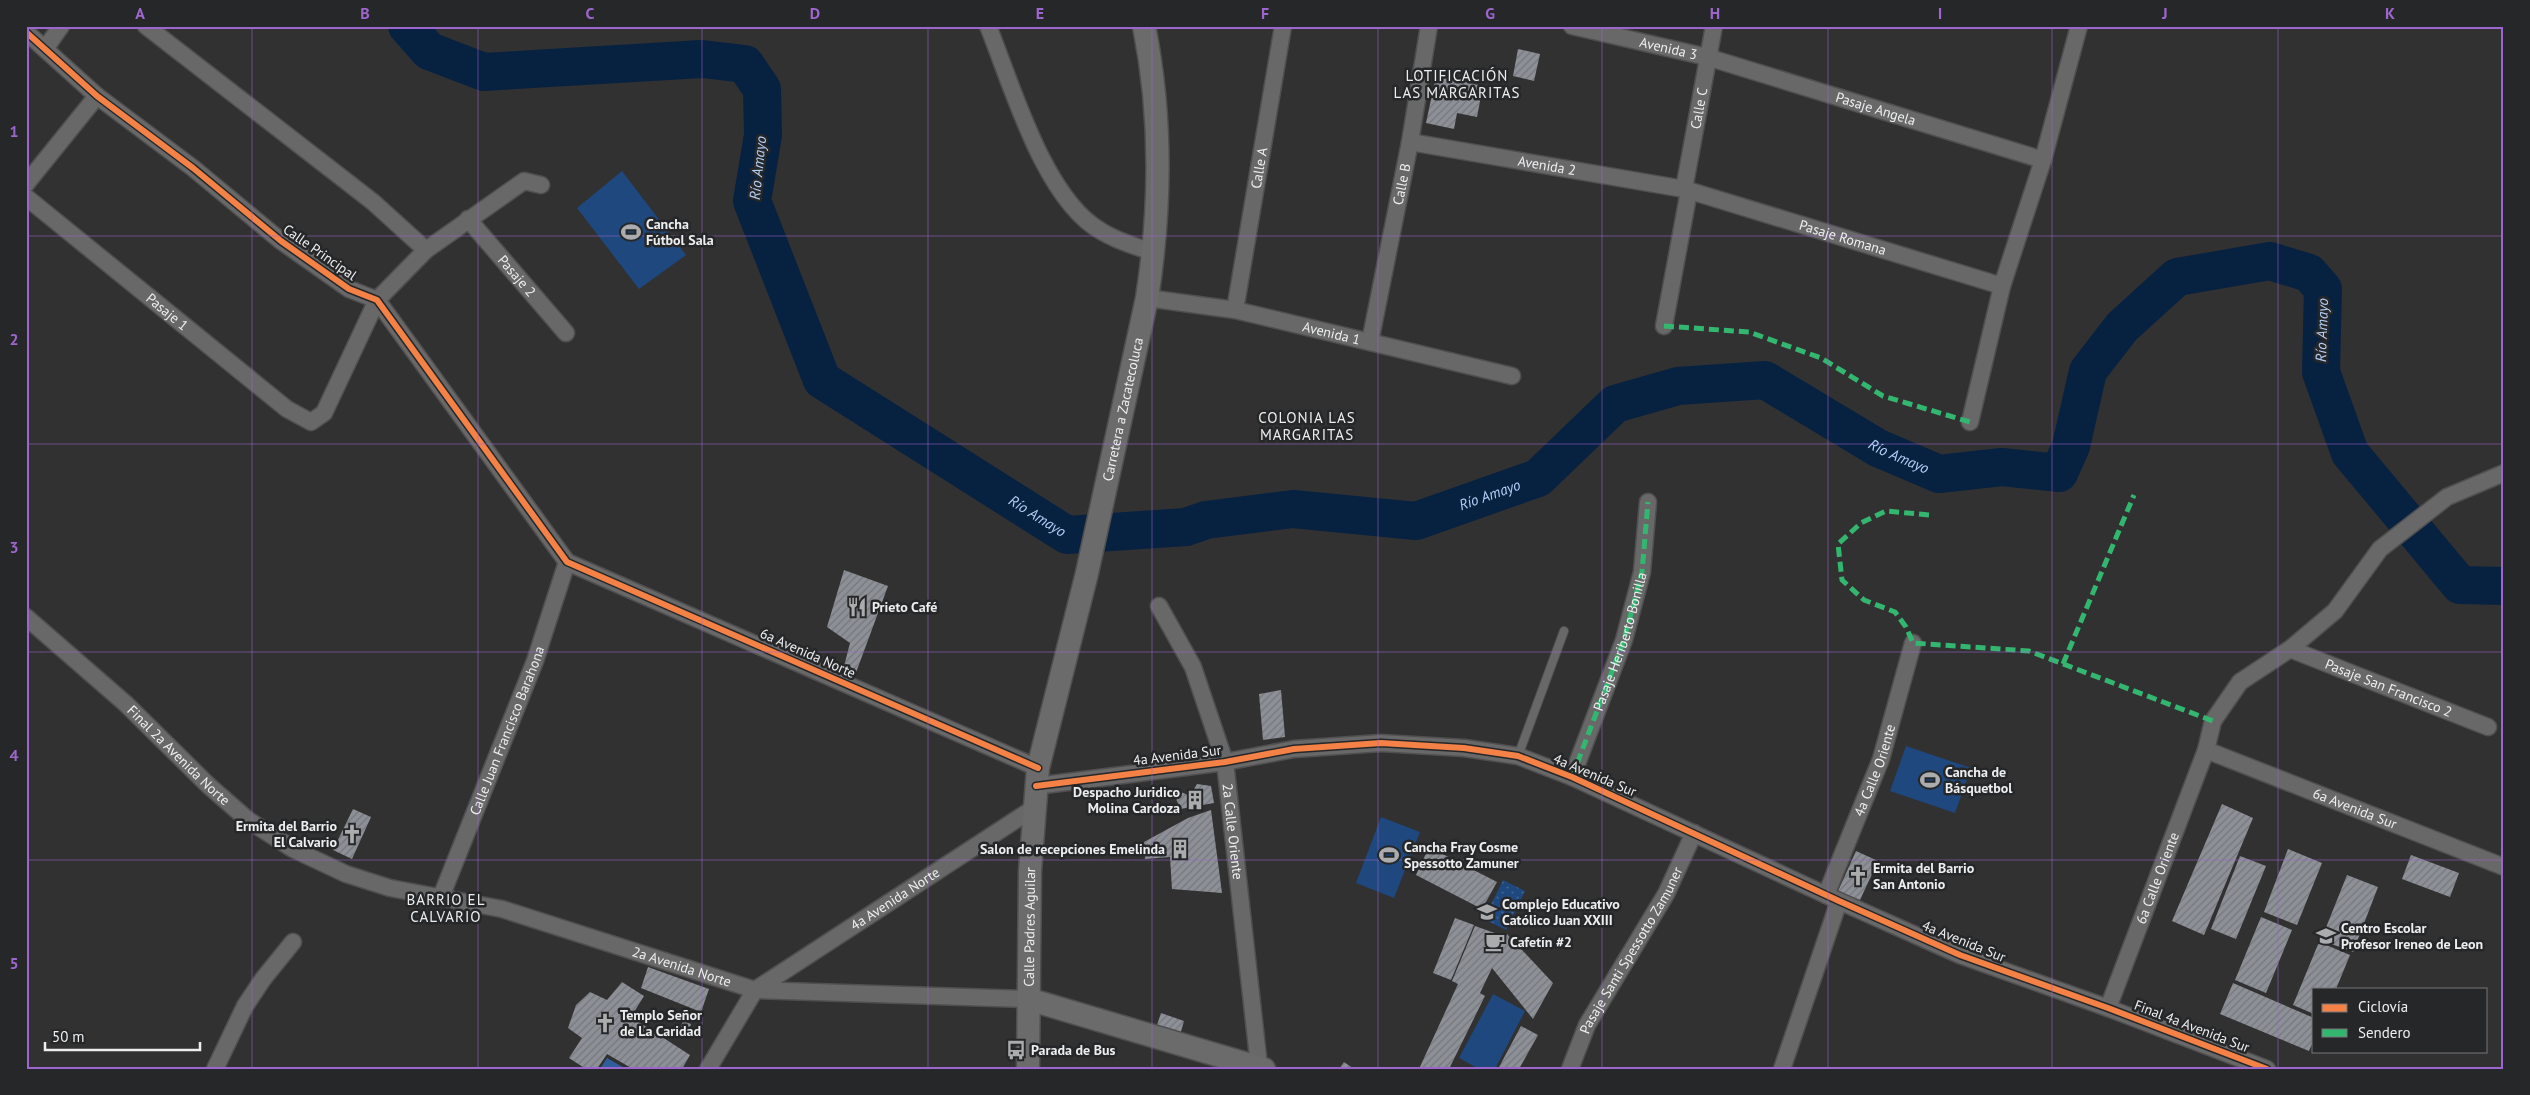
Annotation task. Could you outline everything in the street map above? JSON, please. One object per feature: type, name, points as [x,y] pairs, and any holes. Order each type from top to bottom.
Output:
[{"type":"main road","name":"Carretera a Zacatecoluca","points":[[1037,777],[1087,573],[1147,298],[1154,252],[1158,147],[1144,26]]},
{"type":"main road","name":"Calle Padres Aguilar","points":[[1028,1069],[1030,871],[1037,777]]},
{"type":"main road","points":[[1028,999],[1260,1068]]},
{"type":"street","points":[[45,49],[61,26]]},
{"type":"street","points":[[146,26],[373,202],[426,250]]},
{"type":"street","points":[[988,26],[1020,110],[1054,183],[1075,210],[1100,231],[1154,252]]},
{"type":"street","name":"Calle A","points":[[1235,310],[1283,26]]},
{"type":"street","name":"Calle B","points":[[1370,342],[1410,142],[1429,26]]},
{"type":"street","name":"Avenida 3","points":[[1572,26],[1707,57]]},
{"type":"street","name":"Calle C","points":[[1664,326],[1707,57],[1714,26]]},
{"type":"street","points":[[1970,422],[2002,286],[2043,160],[2079,26]]},
{"type":"street","name":"Calle Principal","points":[[26,32],[98,96],[194,168],[281,241],[349,289],[377,300]]},
{"type":"street","name":"Pasaje Angela","points":[[1707,57],[2043,160]]},
{"type":"street","points":[[26,184],[98,96]]},
{"type":"street","name":"Avenida 2","points":[[1410,142],[1686,190]]},
{"type":"street","points":[[540,185],[524,181],[468,219],[426,250],[377,300],[567,562]]},
{"type":"street","name":"Pasaje Romana","points":[[1686,190],[2002,286]]},
{"type":"street","name":"Pasaje 1","points":[[26,197],[287,409],[311,422],[324,413],[377,300]]},
{"type":"street","name":"Pasaje 2","points":[[468,219],[566,333]]},
{"type":"street","name":"Avenida 1","points":[[1147,298],[1235,310],[1512,376]]},
{"type":"street","name":"6a Calle Oriente","points":[[2108,1008],[2206,750],[2213,721],[2240,682],[2290,649],[2335,612],[2380,550],[2447,497],[2504,473]]},
{"type":"street","name":"Pasaje Heriberto Bonilla","points":[[1572,777],[1626,631],[1642,572],[1648,502]]},
{"type":"street","name":"6a Avenida Norte","points":[[567,562],[1037,777]]},
{"type":"street","name":"Calle Juan Francisco Barahona","points":[[441,896],[534,661],[567,562]]},
{"type":"street","name":"2a Calle Oriente","points":[[1159,606],[1193,667],[1225,762],[1260,1068]]},
{"type":"street","name":"Final 2a Avenida Norte","points":[[26,617],[126,704],[208,785],[248,820],[293,849],[346,874]]},
{"type":"street","name":"4a Calle Oriente","points":[[1782,1069],[1832,898],[1881,759],[1913,643]]},
{"type":"street","name":"Pasaje San Francisco 2","points":[[2290,649],[2488,726]]},
{"type":"street","name":"4a Avenida Sur","points":[[1037,777],[1225,762],[1294,749],[1380,742],[1464,748],[1518,756],[1572,777],[1832,898],[1960,954],[2108,1008]]},
{"type":"street","name":"6a Avenida Sur","points":[[2206,750],[2504,867]]},
{"type":"street","name":"4a Avenida Norte","points":[[755,990],[1034,808]]},
{"type":"street","name":"Pasaje Santi Spessotto Zamuner","points":[[1570,1069],[1587,1025],[1666,894],[1694,833]]},
{"type":"street","name":"2a Avenida Norte","points":[[346,874],[390,888],[441,896],[502,909],[755,990],[1028,999]]},
{"type":"street","points":[[215,1069],[245,1006],[263,979],[293,942]]},
{"type":"street","points":[[708,1069],[755,990]]},
{"type":"street","name":"Final 4a Avenida Sur","points":[[2108,1008],[2267,1069]]},
{"type":"lane","points":[[1518,756],[1564,630]]},
{"type":"shaded area","name":"Cancha Fútbol Sala","points":[[622,171],[686,255],[639,289],[577,208]]},
{"type":"shaded area","name":"Cancha de Básquetbol","points":[[1906,746],[1971,768],[1955,813],[1890,791]]},
{"type":"shaded area","name":"Cancha Fray Cosme Spessotto Zamuner","points":[[1381,817],[1420,832],[1394,898],[1356,883]]},
{"type":"shaded area","points":[[1503,880],[1525,891],[1506,930],[1484,919]]},
{"type":"shaded area","points":[[1493,994],[1525,1011],[1495,1069],[1479,1069],[1459,1058]]},
{"type":"green space","points":[[607,1058],[626,1069],[600,1069]]},
{"type":"building","points":[[1518,49],[1540,54],[1534,81],[1513,76]]},
{"type":"building","points":[[1436,76],[1483,86],[1477,117],[1457,113],[1454,129],[1426,123]]},
{"type":"building","name":"Prieto Café","points":[[844,570],[888,586],[854,678],[842,674],[850,643],[827,627]]},
{"type":"building","points":[[1281,690],[1285,737],[1263,740],[1259,694]]},
{"type":"building","name":"Despacho Juridico Molina Cardoza","points":[[1197,784],[1211,786],[1214,803],[1180,809],[1172,788],[1190,796]]},
{"type":"building","points":[[2222,804],[2253,818],[2204,935],[2172,921]]},
{"type":"building","name":"Ermita del Barrio El Calvario","points":[[353,809],[371,817],[352,859],[333,850]]},
{"type":"building","name":"Salon de recepciones Emelinda","points":[[1211,810],[1222,893],[1172,889],[1170,857],[1145,859],[1144,842],[1188,818]]},
{"type":"building","points":[[1429,847],[1497,882],[1482,909],[1416,875]]},
{"type":"building","points":[[2288,849],[2322,863],[2297,925],[2264,912]]},
{"type":"building","name":"Ermita del Barrio San Antonio","points":[[1856,851],[1878,861],[1860,900],[1838,891]]},
{"type":"building","points":[[2411,855],[2459,873],[2450,897],[2402,879]]},
{"type":"building","points":[[2240,856],[2266,866],[2236,939],[2211,929]]},
{"type":"building","points":[[2347,875],[2378,887],[2353,952],[2321,940]]},
{"type":"building","points":[[2261,917],[2292,930],[2266,993],[2235,980]]},
{"type":"building","points":[[1455,918],[1474,925],[1451,980],[1433,973]]},
{"type":"building","points":[[1475,926],[1506,937],[1507,934],[1553,983],[1533,1019],[1492,968],[1480,993],[1485,996],[1449,1069],[1419,1069],[1458,984],[1452,981]]},
{"type":"building","points":[[2319,942],[2350,955],[2336,988],[2312,988],[2312,1013],[2293,1005]]},
{"type":"building","points":[[648,967],[709,989],[701,1012],[641,988]]},
{"type":"building","name":"Templo Señor de La Caridad","points":[[622,982],[644,996],[631,1017],[690,1055],[682,1069],[633,1069],[607,1054],[597,1069],[586,1069],[569,1058],[582,1038],[568,1028],[576,1005],[590,992],[607,1000]]},
{"type":"building","points":[[2233,983],[2312,1017],[2312,1044],[2309,1051],[2220,1014]]},
{"type":"building","points":[[1161,1013],[1184,1021],[1180,1035],[1156,1028]]},
{"type":"building","points":[[683,1021],[691,1024],[688,1033],[680,1030]]},
{"type":"building","points":[[1521,1026],[1538,1035],[1519,1069],[1498,1069]]},
{"type":"building","points":[[1344,1062],[1354,1069],[1339,1069]]},
{"type":"waterway","name":"Río Amayo","points":[[407,26],[429,51],[484,72],[702,59],[745,64],[762,89],[763,135],[752,201],[822,380],[1067,535],[1186,527],[1206,520],[1293,509],[1416,521],[1538,478],[1615,404],[1678,386],[1765,380],[1878,448],[1939,474],[2002,467],[2059,473],[2071,446],[2088,371],[2122,327],[2177,277],[2270,261],[2309,273],[2323,289],[2321,372],[2350,453],[2460,585],[2504,586]]},
{"type":"marked path","points":[[1664,326],[1749,332],[1821,358],[1883,396],[1970,422]]},
{"type":"marked path","points":[[2063,664],[2134,495]]},
{"type":"marked path","points":[[1572,777],[1624,640],[1642,572],[1648,502]]},
{"type":"marked path","points":[[1929,515],[1886,511],[1861,523],[1838,544],[1842,580],[1864,600],[1895,612],[1906,627],[1913,643],[2029,651],[2213,721]]},
{"type":"cycle path","points":[[26,32],[97,96],[193,168],[281,241],[349,289],[377,300],[567,562],[1038,768]]},
{"type":"cycle path","points":[[1036,786],[1225,762],[1294,749],[1381,743],[1464,748],[1518,756],[1572,777],[1960,955],[2108,1008],[2267,1069]]},
{"type":"place","name":"Cancha Fútbol Sala","points":[[631,232]]},
{"type":"place","name":"Prieto Café","points":[[857,607]]},
{"type":"place","name":"Cancha de Básquetbol","points":[[1930,780]]},
{"type":"place","name":"Despacho Juridico Molina Cardoza","points":[[1195,800]]},
{"type":"place","name":"Ermita del Barrio El Calvario","points":[[352,834]]},
{"type":"place","name":"Salon de recepciones Emelinda","points":[[1180,849]]},
{"type":"place","name":"Cancha Fray Cosme Spessotto Zamuner","points":[[1389,855]]},
{"type":"place","name":"Ermita del Barrio San Antonio","points":[[1858,876]]},
{"type":"place","name":"Complejo Educativo Católico Juan XXIII","points":[[1487,912]]},
{"type":"place","name":"Centro Escolar Profesor Ireneo de Leon","points":[[2326,936]]},
{"type":"place","name":"Cafetín #2","points":[[1495,942]]},
{"type":"place","name":"Templo Señor de La Caridad","points":[[605,1023]]},
{"type":"place","name":"Parada de Bus","points":[[1016,1050]]},
{"type":"district","name":"LOTIFICACIÓN LAS MARGARITAS","points":[[1457,84]]},
{"type":"district","name":"COLONIA LAS MARGARITAS","points":[[1307,426]]},
{"type":"district","name":"BARRIO EL CALVARIO","points":[[446,908]]}]
